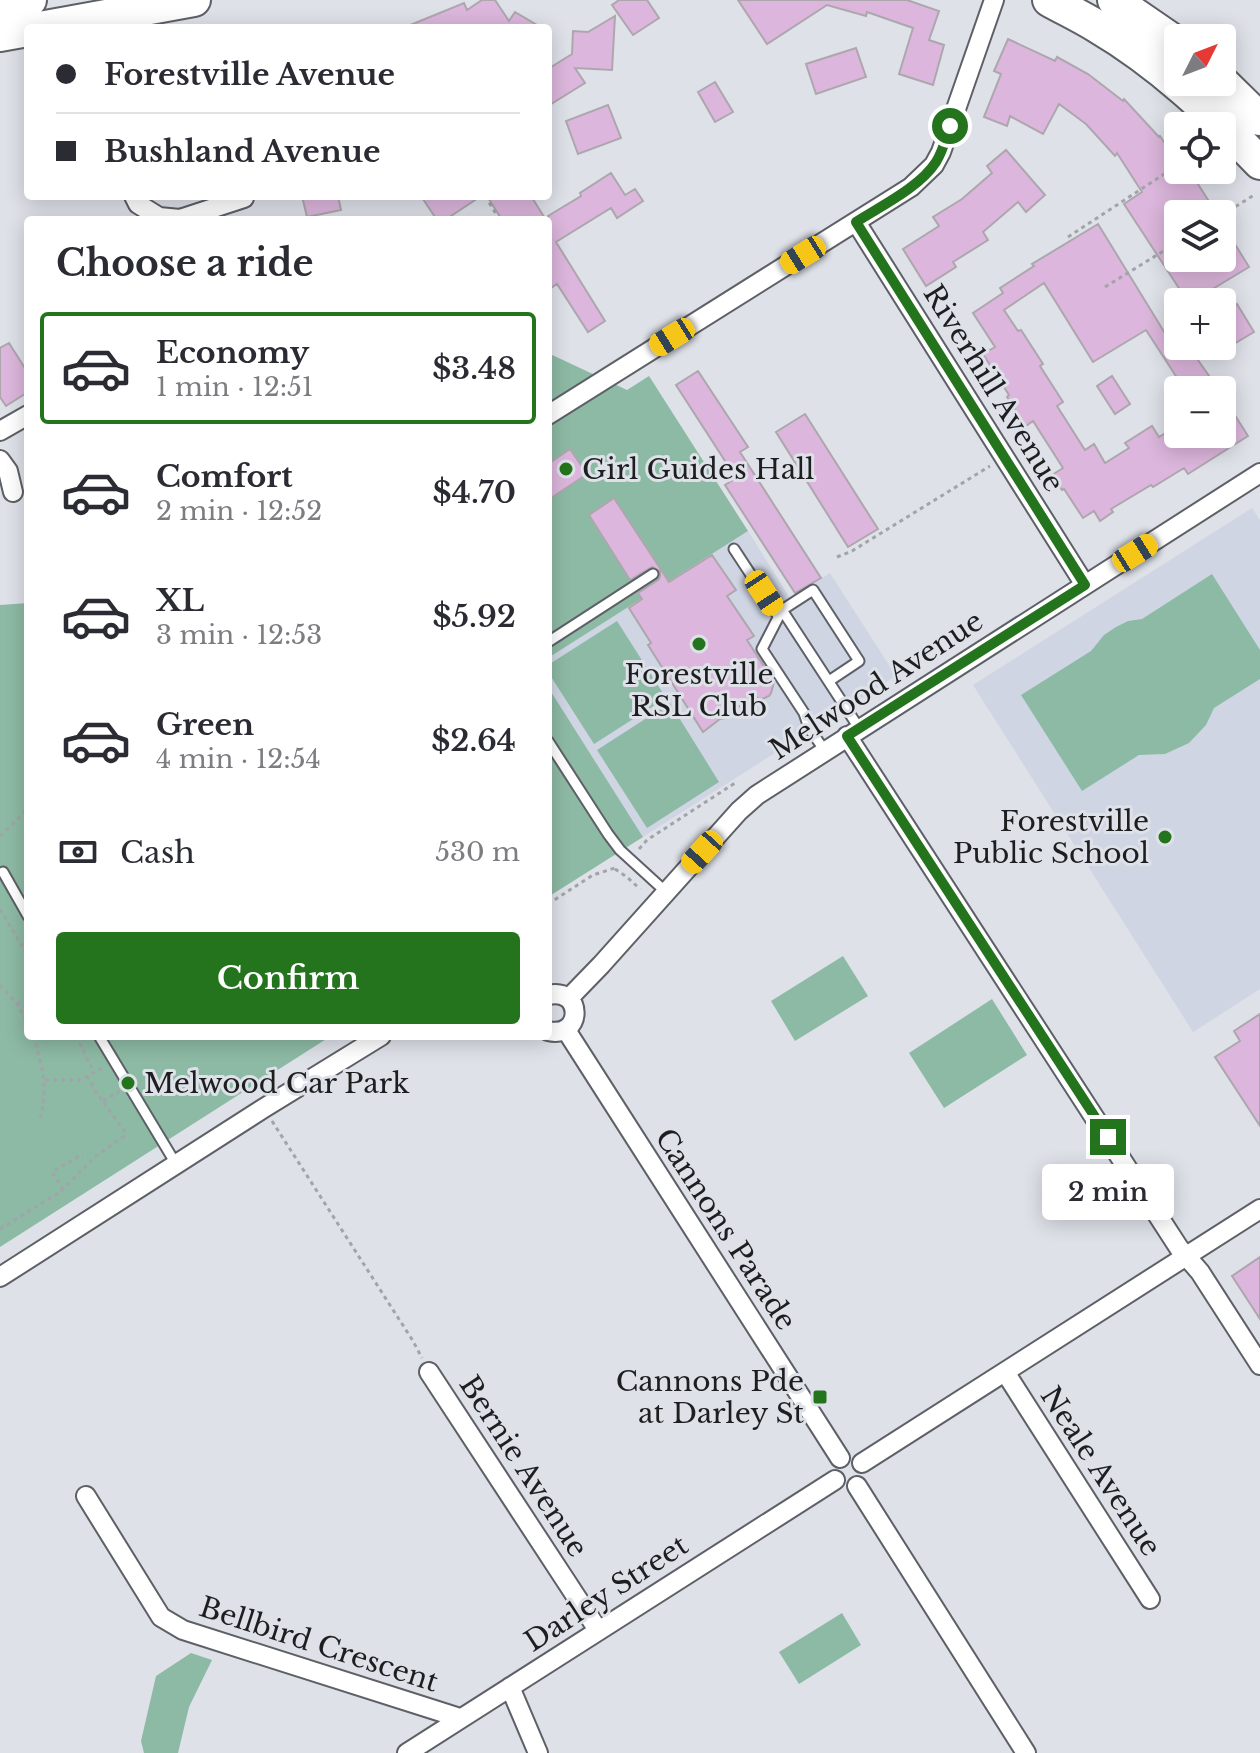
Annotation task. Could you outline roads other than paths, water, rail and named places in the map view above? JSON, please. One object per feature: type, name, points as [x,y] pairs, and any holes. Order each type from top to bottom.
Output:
[{"type":"highway","points":[[0,6],[30,0]]},
{"type":"highway","points":[[58,24],[194,0]]},
{"type":"highway","points":[[1049,0],[1099,27],[1146,59],[1189,93],[1260,163]]},
{"type":"highway","points":[[1114,0],[1164,34]]},
{"type":"highway","points":[[0,35],[24,31]]},
{"type":"highway","points":[[1236,96],[1260,119]]},
{"type":"street","points":[[552,412],[911,187],[934,165],[941,152],[994,0]]},
{"type":"street","points":[[136,200],[157,216]]},
{"type":"street","points":[[189,216],[238,200]]},
{"type":"street","name":"Riverhill Avenue","points":[[856,222],[1085,585]]},
{"type":"street","points":[[0,431],[24,417]]},
{"type":"street","points":[[0,460],[8,471],[13,492]]},
{"type":"street","name":"Melwood Avenue","points":[[569,998],[747,803],[1260,473]]},
{"type":"street","points":[[853,732],[1179,1248],[1200,1272],[1260,1365]]},
{"type":"street","points":[[552,994],[558,993],[569,998],[575,1015],[570,1026],[557,1031]]},
{"type":"street","name":"Cannons Parade","points":[[557,1031],[840,1458]]},
{"type":"street","points":[[0,1277],[374,1040]]},
{"type":"street","points":[[862,1463],[1260,1209]]},
{"type":"street","name":"Bernie Avenue","points":[[429,1372],[598,1630]]},
{"type":"street","name":"Neale Avenue","points":[[1005,1372],[1150,1599]]},
{"type":"street","points":[[855,1457],[862,1463],[863,1478],[857,1486],[842,1487],[835,1480],[833,1470],[840,1458],[855,1457]]},
{"type":"street","name":"Darley Street","points":[[407,1753],[835,1480]]},
{"type":"street","points":[[857,1486],[1026,1753]]},
{"type":"street","name":"Bellbird Crescent","points":[[86,1496],[161,1617],[183,1630],[460,1718]]},
{"type":"street","points":[[510,1687],[538,1753]]},
{"type":"lane","points":[[734,549],[829,681],[853,732]]},
{"type":"lane","points":[[552,639],[653,574]]},
{"type":"lane","points":[[825,751],[762,649],[780,613],[813,590],[859,661],[829,681]]},
{"type":"lane","points":[[552,747],[608,834],[666,892]]},
{"type":"lane","points":[[3,872],[24,909]]},
{"type":"lane","points":[[101,1040],[176,1164]]},
{"type":"place","name":"Girl Guides Hall","points":[[566,469]]},
{"type":"place","name":"Forestville RSL Club","points":[[699,644]]},
{"type":"place","name":"Forestville Public School","points":[[1165,837]]},
{"type":"place","name":"Melwood Car Park","points":[[128,1083]]},
{"type":"place","name":"Cannons Pde at Darley St","points":[[820,1397]]}]
